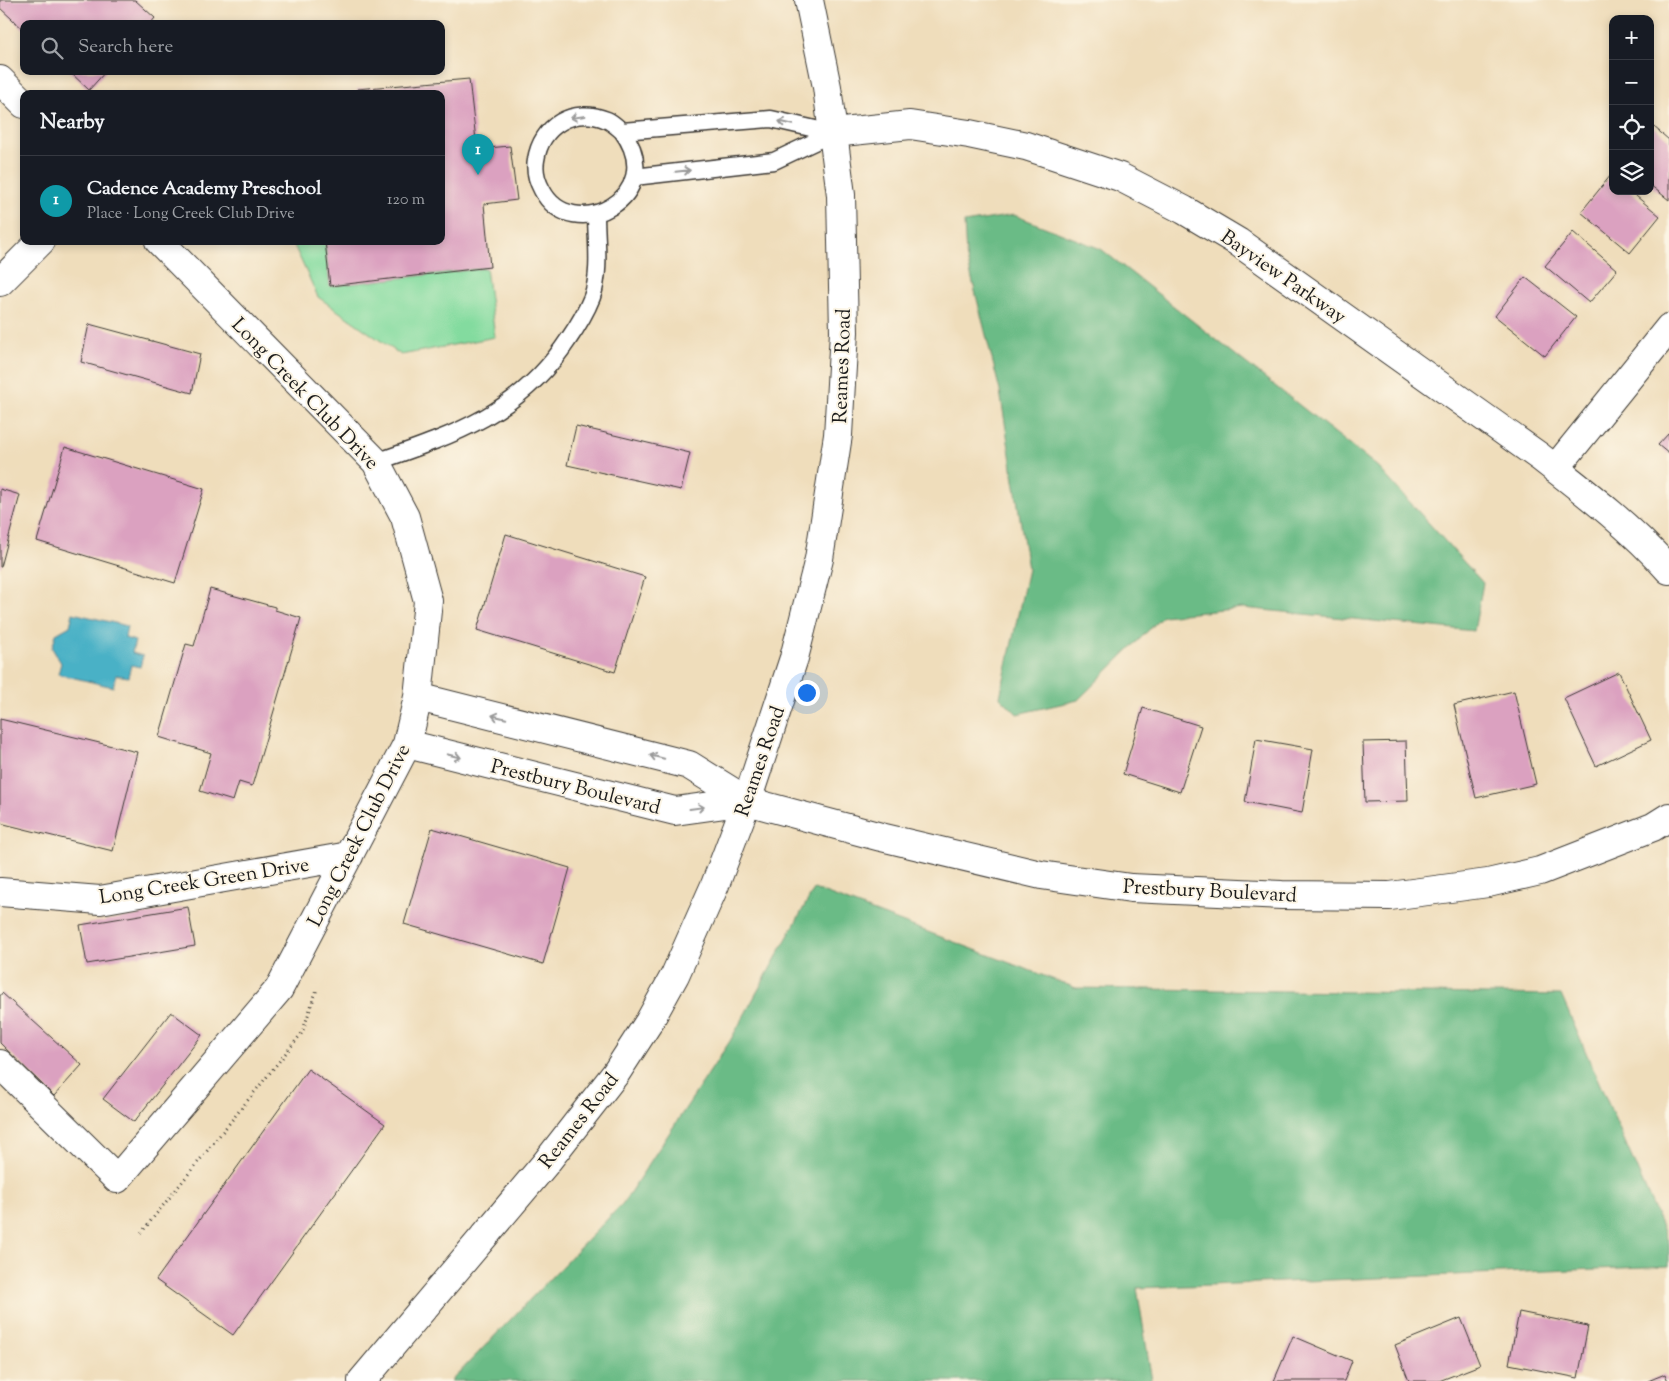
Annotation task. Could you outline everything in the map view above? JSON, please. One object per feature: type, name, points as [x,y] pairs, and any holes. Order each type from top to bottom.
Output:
[{"type":"street","name":"Reames Road","points":[[362,1381],[545,1164],[616,1073],[649,1022],[675,975],[715,886],[747,801],[794,658],[818,559],[838,436],[844,332],[841,195],[827,88],[809,0]]},
{"type":"street","points":[[0,80],[20,100]]},
{"type":"street","name":"Bayview Parkway","points":[[833,133],[910,125],[969,134],[1026,146],[1120,177],[1184,210],[1238,242],[1555,469],[1624,525],[1669,570]]},
{"type":"street","points":[[0,282],[37,245]]},
{"type":"street","name":"Long Creek Club Drive","points":[[0,1064],[118,1179],[279,989],[407,744],[418,697],[428,601],[405,517],[376,462],[163,245]]},
{"type":"street","points":[[1555,469],[1669,328]]},
{"type":"street","name":"Prestbury Boulevard","points":[[418,697],[689,765],[747,801],[881,837],[1041,875],[1130,888],[1282,895],[1390,896],[1488,883],[1540,872],[1653,826],[1669,816]]},
{"type":"street","name":"Prestbury Boulevard","points":[[407,744],[675,811],[747,801]]},
{"type":"street","name":"Long Creek Green Drive","points":[[0,892],[100,900],[349,856]]},
{"type":"lane","points":[[576,116],[600,118],[609,121],[622,131],[629,141],[634,152],[636,164],[634,176],[628,192],[618,203],[604,212],[588,215],[572,214],[556,206],[544,195],[537,180],[535,163],[538,147],[547,132],[560,122],[576,116]]},
{"type":"lane","points":[[622,131],[770,119],[833,133]]},
{"type":"lane","points":[[634,176],[774,161],[833,133]]},
{"type":"lane","points":[[376,462],[439,440],[477,423],[504,407],[545,372],[580,323],[592,296],[597,272],[596,214]]},
{"type":"path","points":[[141,1233],[302,1033],[318,989]]},
{"type":"green space","points":[[1014,215],[1101,249],[1378,467],[1483,583],[1474,631],[1243,608],[1163,616],[1078,700],[1017,714],[1000,697],[1028,569],[1000,391],[966,255],[964,223]]},
{"type":"green space","points":[[294,245],[325,245],[330,286],[486,268],[495,337],[401,355],[318,297]]},
{"type":"green space","points":[[814,889],[1076,988],[1561,995],[1669,1243],[1669,1266],[1137,1288],[1152,1381],[451,1381],[623,1203],[730,1041]]},
{"type":"water","points":[[73,613],[127,626],[125,638],[135,641],[132,653],[143,656],[140,667],[131,665],[128,677],[116,675],[113,687],[58,674],[61,663],[52,648],[56,634],[70,626]]},
{"type":"building","points":[[0,0],[135,0],[155,18],[153,20],[20,20],[20,26],[0,8]]},
{"type":"building","points":[[73,75],[102,75],[89,90]]},
{"type":"building","points":[[469,79],[477,149],[510,146],[517,200],[484,204],[490,267],[330,286],[325,245],[445,245],[445,90],[357,89]]},
{"type":"building","points":[[1654,127],[1669,140],[1669,200],[1654,188]]},
{"type":"building","points":[[1609,177],[1609,195],[1635,195],[1660,216],[1630,253],[1581,212]]},
{"type":"building","points":[[1573,232],[1617,270],[1589,303],[1545,266]]},
{"type":"building","points":[[1525,277],[1576,317],[1545,356],[1495,316]]},
{"type":"building","points":[[89,324],[200,354],[192,393],[81,362]]},
{"type":"building","points":[[576,426],[690,453],[681,490],[567,465]]},
{"type":"building","points":[[1669,433],[1669,454],[1658,445]]},
{"type":"building","points":[[65,447],[204,489],[175,583],[37,541]]},
{"type":"building","points":[[0,489],[20,495],[1,567],[0,567]]},
{"type":"building","points":[[506,534],[645,577],[615,672],[477,630]]},
{"type":"building","points":[[210,589],[275,607],[275,610],[301,618],[252,786],[239,782],[233,801],[200,791],[211,753],[159,737],[186,644],[194,646]]},
{"type":"building","points":[[1619,672],[1651,740],[1596,766],[1564,698]]},
{"type":"building","points":[[1514,691],[1536,784],[1476,798],[1454,705]]},
{"type":"building","points":[[1143,708],[1201,726],[1180,792],[1123,774]]},
{"type":"building","points":[[0,719],[137,752],[113,851],[0,823]]},
{"type":"building","points":[[1256,739],[1313,749],[1302,813],[1245,802]]},
{"type":"building","points":[[1406,741],[1408,801],[1365,802],[1363,742]]},
{"type":"building","points":[[432,828],[570,868],[543,964],[404,924]]},
{"type":"building","points":[[188,907],[195,946],[87,964],[80,925]]},
{"type":"building","points":[[2,993],[82,1065],[54,1096],[0,1043],[0,996]]},
{"type":"building","points":[[171,1012],[202,1035],[134,1122],[103,1099]]},
{"type":"building","points":[[308,1069],[385,1124],[233,1335],[156,1280]]},
{"type":"building","points":[[1519,1312],[1588,1326],[1578,1378],[1509,1364]]},
{"type":"building","points":[[1461,1318],[1480,1365],[1439,1381],[1409,1381],[1395,1345]]},
{"type":"building","points":[[1293,1336],[1352,1361],[1344,1381],[1274,1381]]},
{"type":"building","points":[[1665,1374],[1668,1381],[1648,1381]]},
{"type":"place","name":"Cadence Academy Preschool","points":[[478,175]]}]
